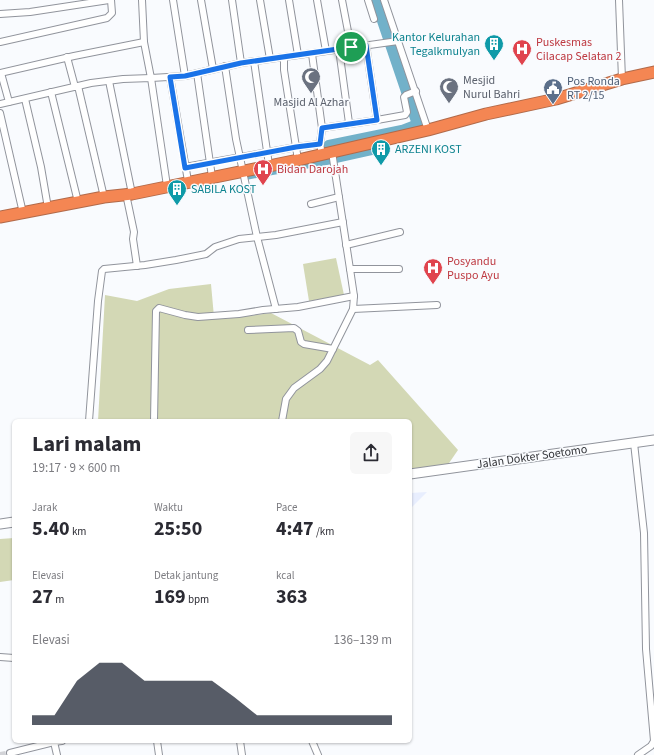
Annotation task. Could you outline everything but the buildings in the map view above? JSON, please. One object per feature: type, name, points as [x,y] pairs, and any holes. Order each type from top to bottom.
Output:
[{"type":"highway","points":[[0,217],[104,197],[129,194],[298,160],[326,152],[428,130],[486,114],[556,99],[622,79],[654,72]]},
{"type":"street","points":[[0,14],[30,12],[110,0],[112,13],[107,18],[0,41]]},
{"type":"street","points":[[142,0],[144,42],[151,78],[167,186]]},
{"type":"street","points":[[173,0],[185,76]]},
{"type":"street","points":[[201,0],[213,69]]},
{"type":"street","points":[[232,0],[241,63]]},
{"type":"street","points":[[260,0],[270,60]]},
{"type":"street","points":[[289,0],[298,55]]},
{"type":"street","points":[[317,0],[326,51]]},
{"type":"street","points":[[342,0],[351,47]]},
{"type":"street","points":[[368,0],[374,19]]},
{"type":"street","points":[[384,0],[411,93],[428,130]]},
{"type":"street","points":[[619,0],[622,79]]},
{"type":"street","points":[[0,104],[77,86],[109,81],[185,76],[241,63],[396,41]]},
{"type":"street","points":[[9,102],[1,73],[67,57],[144,42]]},
{"type":"street","points":[[366,45],[377,120]]},
{"type":"street","points":[[339,49],[349,123]]},
{"type":"street","points":[[282,419],[286,399],[294,388],[320,369],[334,349],[353,309],[354,296],[340,197],[334,166],[326,152],[312,54]]},
{"type":"street","points":[[67,57],[77,86],[104,197]]},
{"type":"street","points":[[284,57],[284,70],[298,160]]},
{"type":"street","points":[[254,62],[269,165]]},
{"type":"street","points":[[225,66],[240,158],[257,237],[276,309]]},
{"type":"street","points":[[197,73],[212,177]]},
{"type":"street","points":[[170,77],[188,181]]},
{"type":"street","points":[[109,81],[129,194],[137,266]]},
{"type":"street","points":[[51,92],[78,202]]},
{"type":"street","points":[[322,128],[406,114],[404,97],[411,93]]},
{"type":"street","points":[[25,98],[41,167],[48,208]]},
{"type":"street","points":[[0,113],[23,212]]},
{"type":"street","points":[[185,168],[296,147],[326,152]]},
{"type":"street","points":[[311,204],[340,197]]},
{"type":"street","points":[[88,419],[102,271],[107,268],[163,263],[206,254],[219,246],[239,239],[266,236],[343,222]]},
{"type":"street","points":[[346,245],[400,232]]},
{"type":"street","points":[[350,269],[399,269]]},
{"type":"street","points":[[154,419],[157,309],[160,308],[198,317],[298,307],[354,296]]},
{"type":"street","points":[[353,309],[437,305]]},
{"type":"street","points":[[248,330],[294,328],[298,331],[301,342],[304,344],[334,349]]},
{"type":"street","name":"Jalan Dokter Soetomo","points":[[412,474],[654,440]]},
{"type":"street","points":[[634,443],[644,533],[647,626],[646,649],[654,741],[651,746],[638,755]]},
{"type":"street","points":[[0,524],[12,522]]},
{"type":"street","points":[[647,626],[654,625]]},
{"type":"street","points":[[0,657],[12,658]]},
{"type":"street","points":[[10,753],[50,743]]},
{"type":"street","points":[[54,743],[57,755]]},
{"type":"street","points":[[157,743],[159,755]]},
{"type":"street","points":[[240,743],[242,755]]},
{"type":"street","points":[[313,743],[318,755]]},
{"type":"shaded area","points":[[427,492],[412,507],[412,493]]},
{"type":"green space","points":[[336,258],[344,295],[309,301],[303,264]]},
{"type":"green space","points":[[211,284],[214,317],[223,319],[271,313],[370,365],[378,360],[458,450],[447,466],[412,471],[412,419],[98,419],[105,295],[137,301],[169,289]]},
{"type":"green space","points":[[12,538],[12,580],[0,582],[0,539]]},
{"type":"waterway","points":[[327,150],[329,146],[402,131],[415,126],[417,121],[376,0]]},
{"type":"waterway","points":[[248,176],[374,151]]},
{"type":"tunnel","points":[[0,755],[10,753]]},
{"type":"place","name":"Kantor Kelurahan Tegalkmulyan","points":[[494,61]]},
{"type":"place","name":"Puskesmas Cilacap Selatan 2","points":[[522,66]]},
{"type":"place","name":"Masjid Al Azhar","points":[[311,94]]},
{"type":"place","name":"Mesjid Nurul Bahri","points":[[449,104]]},
{"type":"place","name":"Pos Ronda RT 2/15","points":[[553,105]]},
{"type":"place","name":"ARZENI KOST","points":[[381,166]]},
{"type":"place","name":"Bidan Darojah","points":[[263,186]]},
{"type":"place","name":"SABILA KOST","points":[[177,206]]},
{"type":"place","name":"Posyandu Puspo Ayu","points":[[433,285]]},
{"type":"route","points":[[366,45],[377,120],[322,128],[320,144],[296,147],[185,168],[170,77],[185,76],[241,63],[312,54],[351,47],[366,45]]}]
